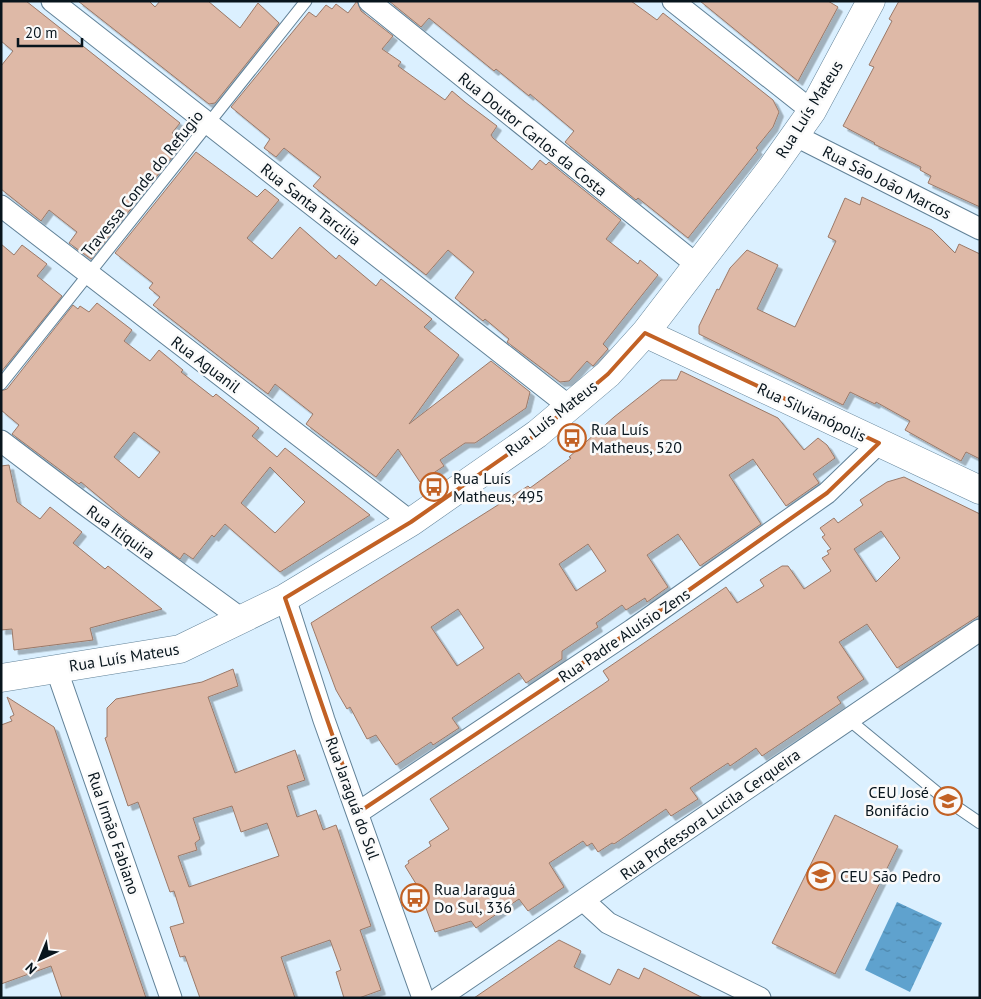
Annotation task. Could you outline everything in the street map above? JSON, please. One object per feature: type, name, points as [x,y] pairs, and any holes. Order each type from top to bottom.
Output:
[{"type":"main road","name":"Rua Luís Mateus","points":[[1,678],[180,650],[285,598],[411,522],[537,434],[608,374],[646,333],[812,111],[871,1]]},
{"type":"main road","name":"Rua Silvianópolis","points":[[646,333],[980,490]]},
{"type":"street","name":"Rua Santa Tarcilia","points":[[52,1],[570,407]]},
{"type":"street","name":"Rua Doutor Carlos da Costa","points":[[369,1],[697,265]]},
{"type":"street","points":[[673,1],[812,111]]},
{"type":"street","name":"Rua São João Marcos","points":[[794,135],[980,229]]},
{"type":"street","name":"Rua Aguanil","points":[[1,206],[411,522]]},
{"type":"street","name":"Rua Itiquira","points":[[2,443],[243,620]]},
{"type":"street","name":"Rua Padre Aluísio Zens","points":[[358,812],[632,630],[827,493],[879,443]]},
{"type":"street","name":"Rua Jaraguá do Sul","points":[[285,598],[324,720],[423,998]]},
{"type":"street","name":"Rua Professora Lucila Cerqueira","points":[[440,998],[980,630]]},
{"type":"street","name":"Rua Irmão Fabiano","points":[[56,668],[171,998]]},
{"type":"street","points":[[584,901],[608,923],[760,998]]},
{"type":"lane","name":"Travessa Conde do Refugio","points":[[1,384],[90,275],[306,1]]},
{"type":"lane","points":[[848,719],[945,799],[980,823]]},
{"type":"highlighted area","points":[[645,333],[879,443],[827,493],[632,630],[359,812],[285,598],[411,522],[537,434],[608,374]]},
{"type":"water","points":[[897,902],[942,923],[910,992],[865,970]]},
{"type":"building","points":[[1,1],[26,1],[180,123],[172,133],[184,142],[91,259],[69,243],[77,232],[49,210],[41,221],[1,189],[1,66],[13,51],[1,41]]},
{"type":"building","points":[[78,1],[149,1],[155,7],[160,1],[208,1],[240,28],[258,3],[279,23],[215,103],[209,104]]},
{"type":"building","points":[[357,1],[361,11],[393,36],[382,49],[401,62],[398,66],[445,100],[452,91],[497,126],[491,135],[493,138],[532,170],[540,160],[546,165],[549,162],[621,220],[606,239],[638,264],[640,260],[658,275],[603,344],[608,349],[593,366],[587,361],[569,381],[560,382],[507,342],[509,339],[485,319],[483,321],[455,298],[474,272],[448,250],[426,275],[313,186],[321,177],[284,148],[276,157],[264,148],[270,139],[231,107],[309,12],[316,17],[326,5],[332,9],[336,4],[348,13]]},
{"type":"building","points":[[389,1],[631,1],[657,20],[663,13],[773,100],[779,112],[773,127],[756,148],[758,150],[688,238],[638,198],[636,200],[565,142],[574,131],[530,94],[529,96],[496,69],[494,71],[429,18],[421,27]]},
{"type":"building","points":[[700,1],[828,1],[838,7],[798,81]]},
{"type":"building","points":[[899,1],[980,1],[980,207],[928,183],[931,176],[920,170],[921,167],[874,144],[843,126],[874,67],[869,65],[892,21],[889,19]]},
{"type":"building","points":[[196,152],[257,197],[265,189],[279,200],[247,238],[272,259],[300,227],[336,259],[339,255],[376,286],[381,279],[432,319],[424,327],[459,355],[409,424],[491,361],[530,392],[526,408],[475,443],[465,443],[440,460],[444,466],[420,482],[398,449],[376,477],[306,424],[313,414],[275,384],[268,394],[153,305],[160,297],[149,288],[153,283],[115,253]]},
{"type":"building","points":[[862,197],[932,230],[955,253],[959,244],[980,254],[980,459],[966,452],[961,461],[905,430],[910,421],[876,402],[875,404],[850,392],[843,405],[699,334],[699,326],[717,289],[719,290],[730,268],[747,250],[778,265],[757,309],[795,327],[836,241],[828,237],[845,198],[860,205]]},
{"type":"building","points":[[1,244],[14,255],[22,245],[47,264],[37,276],[62,296],[1,372]]},
{"type":"building","points":[[97,303],[132,330],[124,341],[150,361],[159,350],[183,370],[181,372],[213,397],[216,394],[259,428],[252,436],[277,457],[285,448],[370,515],[280,572],[225,524],[214,537],[212,535],[193,559],[184,553],[180,559],[123,517],[81,482],[79,484],[12,434],[19,425],[1,410],[1,391],[7,389],[73,305],[78,309],[80,306],[89,312]],"holes":[[[134,432],[160,452],[139,478],[114,457]],[[270,467],[305,502],[275,533],[241,503]]]},
{"type":"building","points":[[681,371],[778,418],[804,450],[818,438],[827,445],[835,458],[813,474],[819,483],[786,506],[753,459],[729,475],[761,524],[700,566],[678,534],[647,555],[668,587],[647,602],[645,598],[626,610],[622,605],[596,623],[598,627],[562,651],[562,659],[526,683],[519,673],[452,718],[459,728],[433,745],[431,742],[396,765],[376,735],[367,739],[350,707],[347,709],[336,690],[311,623],[528,486],[530,488],[571,458],[569,457],[614,417],[661,380],[677,380]],"holes":[[[588,544],[606,571],[576,591],[559,564]],[[458,609],[484,648],[457,666],[431,627]]]},
{"type":"building","points":[[9,465],[17,502],[40,519],[50,507],[82,532],[73,543],[105,569],[108,566],[162,609],[90,628],[93,640],[14,650],[12,629],[1,630],[1,466]]},
{"type":"building","points":[[904,477],[980,514],[980,615],[897,668],[867,624],[839,642],[864,679],[837,697],[841,703],[762,756],[756,748],[730,766],[728,763],[690,788],[698,799],[671,816],[666,809],[614,844],[612,843],[598,852],[592,843],[587,846],[583,841],[549,863],[564,887],[528,911],[519,899],[476,928],[471,921],[435,932],[418,887],[405,866],[409,863],[408,861],[431,846],[429,842],[449,829],[430,799],[609,680],[603,671],[726,587],[737,603],[764,586],[760,580],[782,566],[788,566],[804,589],[831,571],[822,558],[829,554],[827,551],[831,549],[822,537],[825,535],[820,528],[834,518],[838,523],[863,505],[860,500],[887,482]],"holes":[[[881,531],[900,558],[876,582],[854,549]]]},
{"type":"building","points":[[233,669],[238,686],[208,697],[235,773],[295,750],[305,780],[287,786],[297,817],[316,810],[323,830],[336,825],[371,926],[360,930],[381,990],[359,998],[344,998],[336,972],[341,970],[330,940],[281,957],[295,998],[200,998],[185,956],[180,957],[170,927],[184,923],[174,891],[170,892],[138,802],[128,806],[105,738],[107,737],[107,708],[116,699],[202,682]],"holes":[[[232,806],[241,832],[267,823],[279,856],[189,887],[178,856],[197,850],[195,843],[200,839],[193,818]]]},
{"type":"building","points":[[7,697],[54,727],[146,998],[62,998],[51,966],[1,984],[1,725],[12,721],[10,717],[14,715]]},
{"type":"building","points":[[835,815],[898,846],[835,974],[772,943]]},
{"type":"building","points":[[559,940],[581,951],[574,967],[610,985],[618,969],[639,979],[644,968],[703,998],[474,998]]},
{"type":"place","name":"Rua Luís Matheus, 520","points":[[572,438]]},
{"type":"place","name":"Rua Luís Matheus, 495","points":[[434,487]]},
{"type":"place","name":"CEU José Bonifácio","points":[[948,801]]},
{"type":"place","name":"CEU São Pedro","points":[[821,876]]},
{"type":"place","name":"Rua Jaraguá Do Sul, 336","points":[[415,898]]}]
